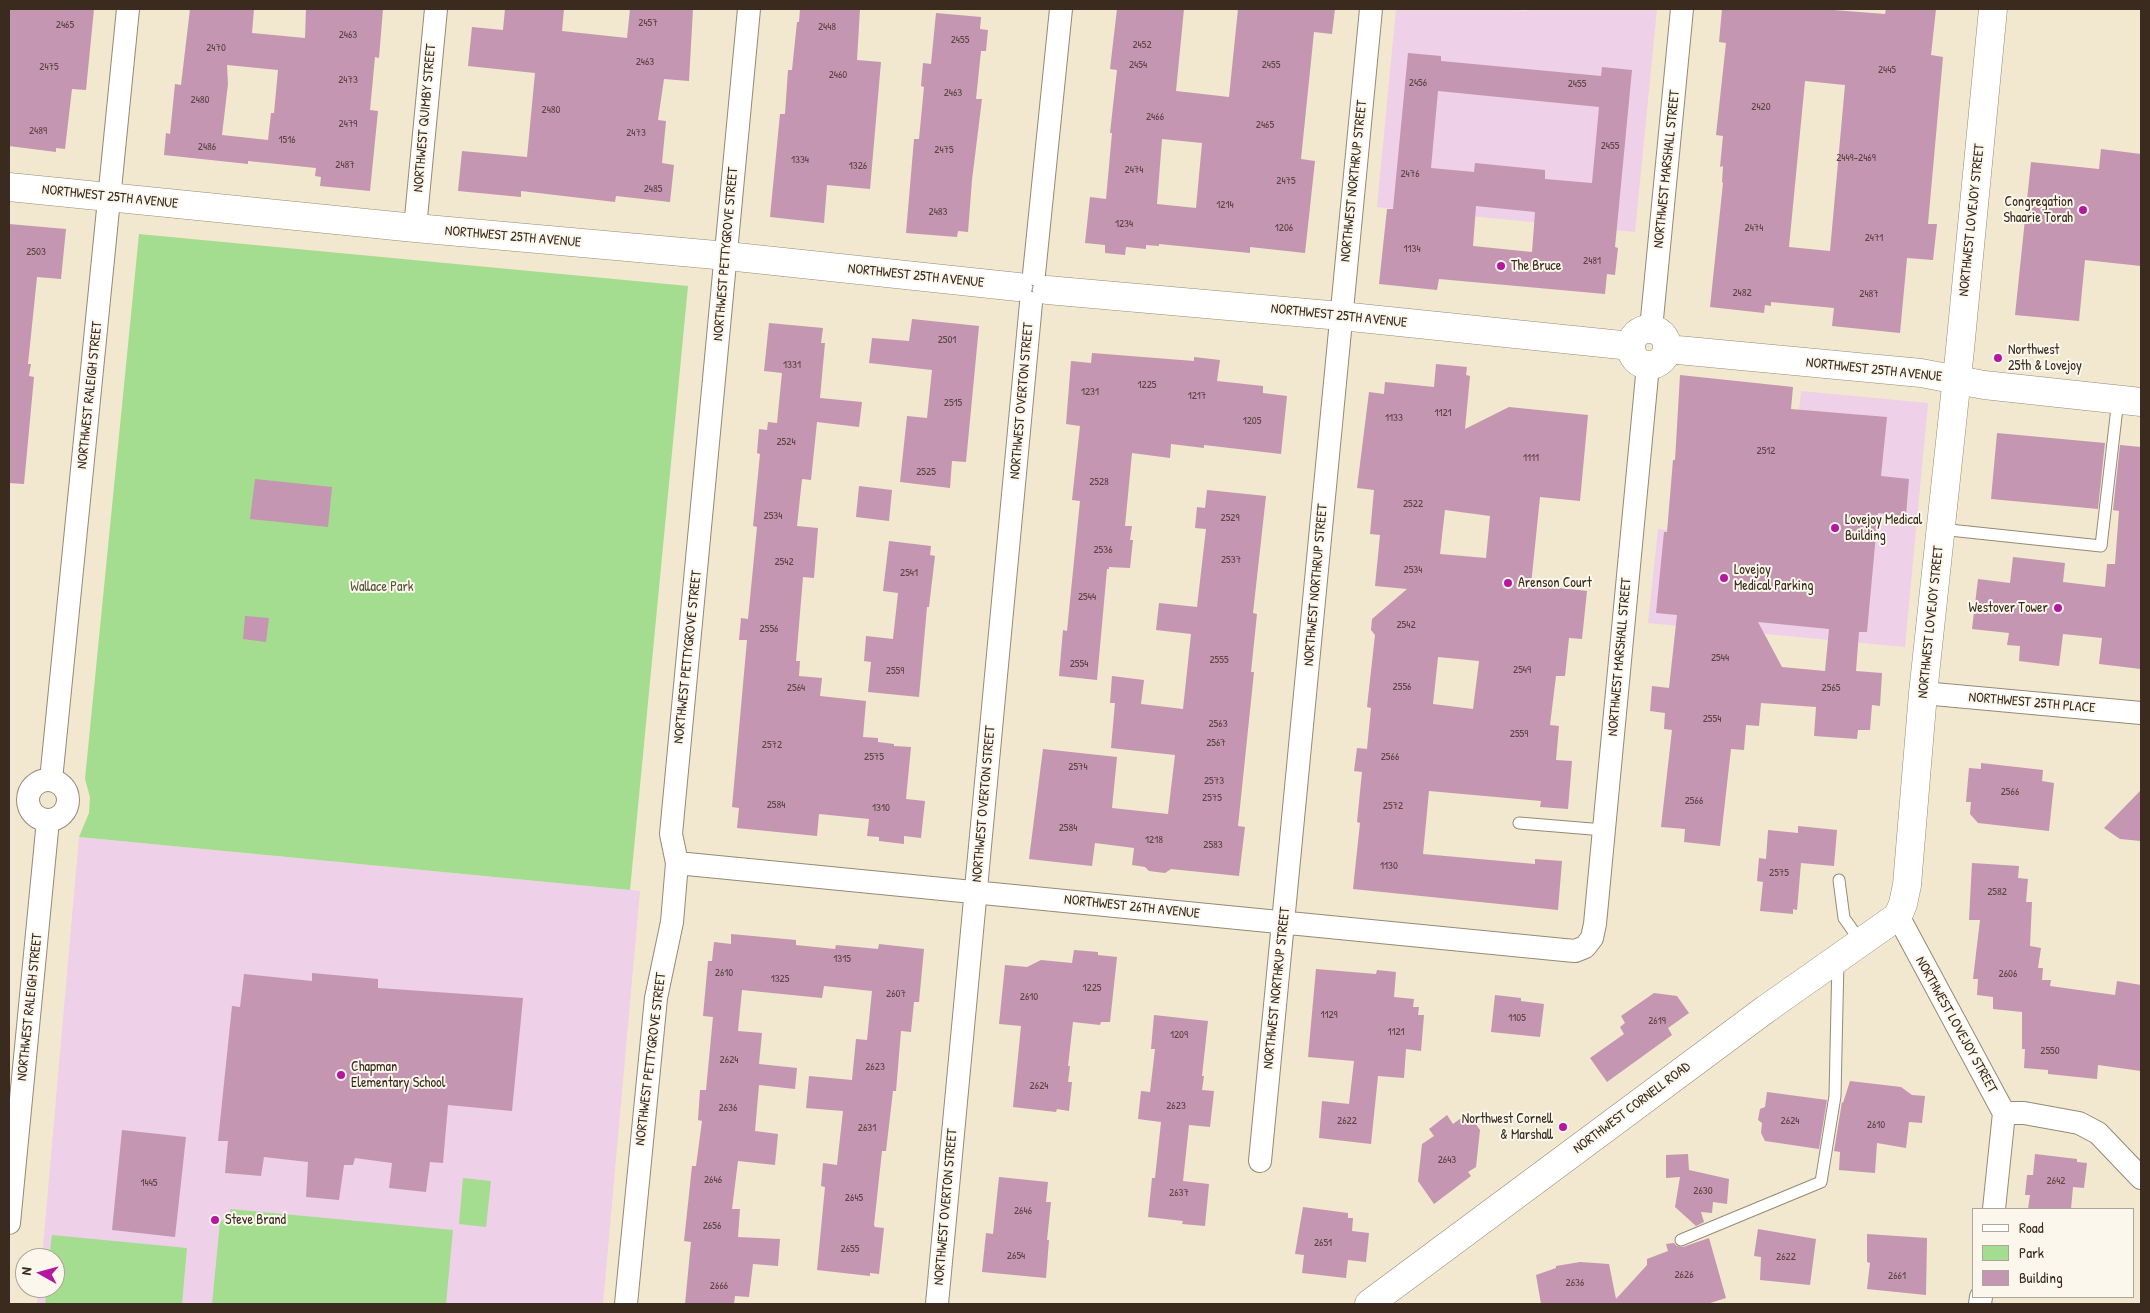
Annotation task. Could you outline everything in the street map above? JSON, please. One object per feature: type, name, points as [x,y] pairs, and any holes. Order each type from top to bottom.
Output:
[{"type":"street","name":"NORTHWEST RALEIGH STREET","points":[[51,780],[128,9]]},
{"type":"street","name":"NORTHWEST QUIMBY STREET","points":[[415,228],[436,9]]},
{"type":"street","name":"NORTHWEST PETTYGROVE STREET","points":[[626,1304],[656,998],[672,922],[677,863],[670,834],[727,256],[749,9]]},
{"type":"street","name":"NORTHWEST OVERTON STREET","points":[[937,1304],[1032,289],[1061,9]]},
{"type":"street","name":"NORTHWEST NORTHRUP STREET","points":[[1260,1160],[1371,9]]},
{"type":"street","name":"NORTHWEST MARSHALL STREET","points":[[1585,947],[1592,938],[1595,924],[1682,9]]},
{"type":"street","name":"NORTHWEST LOVEJOY STREET","points":[[1993,9],[1923,693],[1907,884],[1903,904],[1898,916],[2004,1113]]},
{"type":"street","name":"NORTHWEST 25TH AVENUE","points":[[9,187],[415,228],[727,256],[1032,289],[1341,316],[1921,373],[1984,385],[2130,401]]},
{"type":"street","name":"NORTHWEST 25TH PLACE","points":[[1923,693],[2141,713]]},
{"type":"street","points":[[51,780],[63,786],[67,793],[68,802],[63,814],[48,820],[35,815],[19,798],[43,781],[51,780]]},
{"type":"street","name":"NORTHWEST RALEIGH STREET","points":[[9,1224],[48,820]]},
{"type":"street","name":"NORTHWEST 26TH AVENUE","points":[[677,863],[1564,950],[1575,951],[1585,947]]},
{"type":"street","name":"NORTHWEST CORNELL ROAD","points":[[1369,1304],[1766,1008],[1898,916]]},
{"type":"street","points":[[1994,1208],[2004,1113],[2024,1113],[2079,1123],[2098,1133],[2141,1178]]},
{"type":"lane","points":[[1940,529],[2101,546],[2130,401]]},
{"type":"lane","points":[[1519,823],[1604,830]]},
{"type":"lane","points":[[1839,880],[1844,918],[1861,942]]},
{"type":"lane","points":[[1681,1240],[1821,1182],[1835,1096],[1838,958]]},
{"type":"shaded area","points":[[1396,9],[1503,9],[1526,11],[1527,9],[1657,9],[1635,232],[1377,207]]},
{"type":"shaded area","points":[[1801,391],[1928,403],[1905,647],[1648,623],[1658,529],[1786,541]]},
{"type":"shaded area","name":"Chapman Elementary School","points":[[79,837],[640,891],[603,1304],[37,1304],[38,1298],[65,1298],[65,1248],[43,1248]]},
{"type":"green space","name":"Wallace Park","points":[[139,234],[688,286],[630,890],[79,837],[89,813],[90,797],[85,779]]},
{"type":"green space","points":[[463,1178],[491,1181],[486,1227],[459,1224]]},
{"type":"green space","points":[[230,1209],[453,1230],[446,1304],[212,1304],[220,1222],[230,1216]]},
{"type":"green space","points":[[52,1235],[187,1248],[182,1304],[45,1304],[46,1298],[65,1298],[65,1248],[50,1248]]},
{"type":"building","points":[[9,9],[94,9],[86,90],[72,89],[65,149],[56,148],[56,152],[9,146]]},
{"type":"building","points":[[190,9],[254,9],[252,33],[305,38],[306,9],[383,9],[379,58],[375,57],[370,110],[378,111],[370,191],[320,186],[321,177],[315,176],[316,168],[248,161],[248,164],[164,155],[166,133],[170,134],[175,84],[181,85]],"holes":[[[227,65],[278,70],[274,113],[271,113],[268,140],[222,135],[228,84]]]},
{"type":"building","points":[[505,9],[564,9],[562,31],[627,38],[630,9],[693,9],[689,81],[664,79],[658,120],[666,121],[662,163],[674,165],[670,202],[616,196],[615,202],[521,191],[521,197],[458,191],[462,151],[527,157],[535,73],[468,66],[472,27],[503,30]]},
{"type":"building","points":[[800,9],[860,9],[857,60],[881,62],[870,189],[827,185],[824,223],[770,217],[780,114],[785,114],[788,70],[792,70]]},
{"type":"building","points":[[1117,9],[1184,9],[1176,91],[1229,97],[1238,9],[1335,9],[1332,34],[1314,32],[1301,159],[1315,161],[1305,253],[1250,247],[1250,253],[1159,244],[1159,246],[1146,245],[1146,249],[1126,247],[1125,255],[1105,253],[1105,245],[1085,243],[1090,197],[1106,199],[1112,133],[1110,133],[1117,70],[1110,69]],"holes":[[[1162,139],[1202,143],[1196,208],[1157,204]]]},
{"type":"building","points":[[1722,9],[1821,9],[1885,14],[1886,9],[1936,9],[1931,55],[1943,57],[1928,224],[1937,224],[1933,260],[1907,258],[1900,333],[1832,326],[1834,308],[1771,302],[1771,306],[1765,305],[1764,313],[1710,307],[1723,183],[1723,166],[1720,167],[1723,136],[1716,135],[1726,43],[1719,42]],"holes":[[[1805,81],[1845,85],[1830,251],[1789,247]]]},
{"type":"building","points":[[936,13],[981,17],[980,29],[988,30],[986,51],[981,51],[976,99],[982,99],[968,232],[958,231],[957,237],[906,233],[914,139],[919,139],[924,87],[921,86],[923,63],[931,64]]},
{"type":"building","points":[[1408,53],[1441,56],[1441,61],[1601,76],[1602,67],[1632,70],[1615,247],[1618,248],[1615,275],[1607,274],[1605,294],[1439,279],[1437,290],[1379,284],[1387,209],[1393,209]],"holes":[[[1438,91],[1599,107],[1592,183],[1545,179],[1545,170],[1475,163],[1474,172],[1431,168]],[[1476,206],[1535,212],[1532,252],[1473,246]]]},
{"type":"building","name":"Congregation Shaarie Torah","points":[[2101,149],[2141,154],[2141,266],[2085,260],[2079,321],[2015,315],[2031,162],[2099,169]]},
{"type":"building","points":[[9,224],[66,229],[61,279],[37,277],[28,364],[31,364],[29,376],[34,377],[24,484],[9,483]]},
{"type":"building","points":[[912,319],[979,326],[966,462],[952,461],[950,488],[900,482],[907,416],[927,418],[932,370],[869,363],[872,338],[909,341]]},
{"type":"building","points":[[769,323],[823,328],[821,343],[825,343],[820,398],[862,402],[859,427],[817,422],[811,480],[802,479],[797,526],[818,528],[814,578],[803,577],[796,661],[800,661],[799,676],[822,678],[820,696],[866,701],[863,737],[878,738],[878,742],[894,744],[894,746],[911,747],[906,799],[925,801],[921,838],[904,836],[904,844],[879,841],[879,837],[867,836],[869,819],[819,814],[817,836],[737,828],[739,808],[732,807],[747,640],[739,640],[741,618],[748,619],[757,527],[753,526],[760,454],[757,453],[759,429],[767,430],[768,422],[777,423],[782,373],[764,371]]},
{"type":"building","points":[[1092,353],[1194,361],[1194,357],[1220,360],[1217,381],[1263,386],[1263,393],[1287,396],[1281,454],[1204,445],[1204,448],[1171,444],[1170,458],[1132,453],[1125,526],[1132,526],[1130,540],[1133,540],[1130,568],[1109,567],[1107,569],[1097,680],[1059,676],[1063,630],[1067,631],[1080,501],[1072,500],[1080,426],[1066,424],[1071,361],[1091,363]]},
{"type":"building","points":[[1436,364],[1467,367],[1466,375],[1470,376],[1465,429],[1509,407],[1588,415],[1580,501],[1540,497],[1531,585],[1587,591],[1582,639],[1569,638],[1565,676],[1556,676],[1550,725],[1559,726],[1556,760],[1572,761],[1568,809],[1540,807],[1541,801],[1429,791],[1423,854],[1535,864],[1535,859],[1562,861],[1558,910],[1353,889],[1360,823],[1357,822],[1362,772],[1354,771],[1357,748],[1367,749],[1371,708],[1367,707],[1375,635],[1371,630],[1372,619],[1407,589],[1375,586],[1380,535],[1370,534],[1374,490],[1357,488],[1369,392],[1384,394],[1385,382],[1434,387]],"holes":[[[1445,510],[1490,516],[1486,558],[1440,554]],[[1438,657],[1479,661],[1473,709],[1433,704]]]},
{"type":"building","points":[[1680,375],[1793,387],[1791,409],[1887,417],[1881,476],[1909,479],[1906,516],[1878,513],[1867,632],[1859,632],[1856,671],[1882,673],[1880,706],[1872,705],[1870,730],[1858,730],[1857,739],[1814,736],[1816,707],[1761,703],[1759,726],[1746,725],[1744,750],[1731,749],[1720,846],[1684,842],[1685,829],[1661,827],[1672,730],[1664,729],[1665,713],[1650,711],[1652,686],[1669,688],[1677,615],[1656,613],[1664,532],[1667,532],[1673,460],[1675,460]],"holes":[[[1758,622],[1829,629],[1825,671],[1782,667]]]},
{"type":"building","points":[[1997,433],[2105,443],[2098,509],[1991,499]]},
{"type":"building","name":"Westover Tower","points":[[2120,445],[2141,447],[2141,669],[2099,664],[2102,638],[2063,634],[2059,666],[2019,661],[2020,646],[2007,645],[2009,633],[1972,629],[1978,579],[2010,583],[2013,557],[2065,563],[2063,582],[2105,587],[2107,564],[2115,564],[2119,511],[2113,510]]},
{"type":"building","points":[[255,479],[332,487],[328,527],[250,519]]},
{"type":"building","points":[[859,486],[892,490],[889,521],[856,517]]},
{"type":"building","points":[[1207,490],[1266,496],[1253,613],[1257,614],[1251,672],[1254,672],[1238,826],[1245,827],[1239,876],[1171,869],[1165,873],[1149,871],[1145,867],[1132,865],[1134,848],[1095,843],[1092,866],[1029,859],[1043,749],[1117,757],[1112,808],[1168,814],[1175,755],[1111,748],[1115,703],[1110,703],[1112,676],[1144,680],[1141,704],[1183,709],[1191,634],[1156,630],[1159,603],[1197,607],[1206,529],[1195,528],[1197,507],[1205,508]]},
{"type":"building","points":[[889,541],[931,546],[930,555],[935,556],[929,607],[927,607],[919,697],[868,692],[871,662],[864,661],[866,636],[893,639],[898,593],[883,591]]},
{"type":"building","points":[[245,616],[269,618],[266,642],[243,639]]},
{"type":"building","points":[[1981,763],[2043,770],[2042,781],[2054,783],[2049,831],[1978,823],[1970,814],[1971,802],[1966,802],[1969,768],[1981,769]]},
{"type":"building","points":[[2141,790],[2141,841],[2120,839],[2104,828]]},
{"type":"building","points":[[1798,826],[1837,830],[1834,866],[1801,863],[1797,910],[1793,909],[1793,914],[1760,911],[1763,882],[1757,881],[1759,858],[1766,859],[1768,830],[1798,833]]},
{"type":"building","points":[[1972,863],[2019,866],[2018,878],[2028,879],[2026,902],[2032,902],[2030,946],[2041,948],[2038,968],[2043,968],[2042,980],[2051,980],[2050,986],[2115,995],[2117,981],[2141,985],[2141,1071],[2098,1065],[2097,1079],[2048,1074],[2048,1070],[2024,1068],[2025,1049],[2022,1049],[2022,1012],[1993,1009],[1993,997],[1977,995],[1978,979],[1973,979],[1980,920],[1969,920]]},
{"type":"building","points":[[731,934],[796,940],[796,945],[835,949],[836,945],[878,949],[879,944],[924,949],[919,1002],[914,1002],[911,1032],[901,1031],[896,1091],[893,1091],[886,1151],[882,1151],[874,1225],[875,1227],[884,1228],[879,1274],[870,1273],[870,1276],[817,1270],[825,1187],[821,1186],[823,1163],[837,1165],[843,1111],[806,1108],[809,1076],[852,1080],[856,1039],[867,1040],[872,991],[824,986],[822,998],[742,990],[738,1031],[762,1033],[759,1064],[797,1068],[795,1089],[759,1085],[755,1131],[778,1134],[775,1165],[738,1161],[732,1209],[740,1209],[738,1237],[780,1239],[778,1266],[753,1264],[749,1297],[735,1296],[734,1304],[685,1304],[691,1242],[684,1241],[692,1166],[696,1166],[702,1121],[698,1120],[700,1090],[706,1090],[713,1017],[703,1016],[708,961],[712,961],[714,942],[731,944]]},
{"type":"building","points":[[1074,950],[1098,952],[1098,955],[1117,957],[1110,1022],[1101,1022],[1100,1025],[1073,1022],[1068,1066],[1070,1066],[1068,1082],[1072,1082],[1069,1111],[1057,1109],[1056,1112],[1013,1107],[1021,1026],[999,1024],[1005,965],[1027,967],[1041,960],[1072,963]]},
{"type":"building","points":[[1316,969],[1376,974],[1377,970],[1396,972],[1394,997],[1414,999],[1413,1007],[1419,1007],[1418,1015],[1424,1015],[1421,1051],[1406,1049],[1404,1078],[1378,1076],[1371,1144],[1319,1138],[1322,1101],[1349,1104],[1354,1061],[1308,1057]]},
{"type":"building","points":[[312,973],[378,979],[378,988],[523,998],[512,1111],[448,1105],[443,1163],[430,1162],[426,1192],[389,1188],[392,1163],[355,1158],[353,1165],[344,1165],[339,1200],[306,1197],[308,1162],[264,1157],[261,1176],[225,1173],[228,1141],[218,1141],[232,1006],[240,1007],[244,974],[312,981]]},
{"type":"building","points":[[1654,993],[1677,996],[1689,1013],[1668,1028],[1672,1035],[1607,1082],[1590,1058],[1624,1034],[1620,1027],[1625,1023],[1621,1016]]},
{"type":"building","points":[[1495,995],[1521,998],[1521,1001],[1544,1004],[1540,1037],[1491,1032]]},
{"type":"building","points":[[1154,1015],[1208,1021],[1202,1090],[1214,1091],[1210,1127],[1189,1125],[1183,1181],[1209,1184],[1205,1226],[1182,1224],[1183,1221],[1148,1217],[1152,1178],[1155,1178],[1161,1122],[1138,1119],[1141,1091],[1150,1092],[1155,1049],[1151,1049]]},
{"type":"building","points":[[1850,1081],[1901,1087],[1912,1095],[1925,1096],[1922,1123],[1909,1122],[1906,1148],[1877,1143],[1875,1173],[1839,1170],[1840,1152],[1834,1151],[1842,1102]]},
{"type":"building","points":[[1767,1092],[1827,1100],[1819,1149],[1765,1141],[1761,1133],[1762,1123],[1758,1120],[1760,1109],[1765,1107]]},
{"type":"building","points":[[1468,1113],[1480,1130],[1476,1167],[1468,1172],[1471,1176],[1434,1204],[1418,1181],[1422,1144],[1434,1136],[1429,1129],[1447,1115],[1453,1124]]},
{"type":"building","points":[[122,1130],[186,1137],[175,1237],[112,1230]]},
{"type":"building","points":[[1688,1154],[1689,1170],[1729,1179],[1727,1204],[1713,1202],[1712,1213],[1701,1212],[1704,1222],[1696,1226],[1675,1207],[1680,1177],[1666,1178],[1666,1155]]},
{"type":"building","points":[[2035,1154],[2077,1159],[2077,1162],[2087,1163],[2084,1188],[2073,1187],[2071,1208],[2028,1208],[2030,1195],[2025,1195],[2027,1175],[2033,1175]]},
{"type":"building","points":[[999,1177],[1048,1182],[1046,1202],[1051,1202],[1046,1278],[982,1272],[986,1233],[993,1234]]},
{"type":"building","points":[[1303,1207],[1348,1213],[1348,1218],[1353,1218],[1352,1231],[1369,1233],[1366,1262],[1348,1260],[1346,1278],[1302,1273],[1304,1255],[1295,1254]]},
{"type":"building","points":[[1758,1229],[1816,1239],[1810,1285],[1760,1280],[1761,1257],[1754,1256]]},
{"type":"building","points":[[1867,1234],[1927,1238],[1926,1295],[1867,1289],[1870,1263],[1867,1262]]},
{"type":"building","points":[[1709,1238],[1726,1298],[1707,1304],[1541,1304],[1536,1275],[1556,1268],[1556,1266],[1580,1262],[1609,1264],[1616,1299],[1647,1265],[1647,1259],[1668,1251],[1666,1244],[1674,1243],[1677,1246],[1683,1247]]},
{"type":"place","name":"Congregation Shaarie Torah","points":[[2083,210]]},
{"type":"place","name":"The Bruce","points":[[1501,266]]},
{"type":"place","name":"Northwest 25th & Lovejoy","points":[[1998,358]]},
{"type":"place","name":"Lovejoy Medical Building","points":[[1835,528]]},
{"type":"place","name":"Lovejoy Medical Parking","points":[[1724,578]]},
{"type":"place","name":"Arenson Court","points":[[1508,583]]},
{"type":"place","name":"Westover Tower","points":[[2058,608]]},
{"type":"place","name":"Chapman Elementary School","points":[[341,1075]]},
{"type":"place","name":"Northwest Cornell & Marshall","points":[[1563,1127]]},
{"type":"place","name":"Steve Brand","points":[[215,1220]]}]
